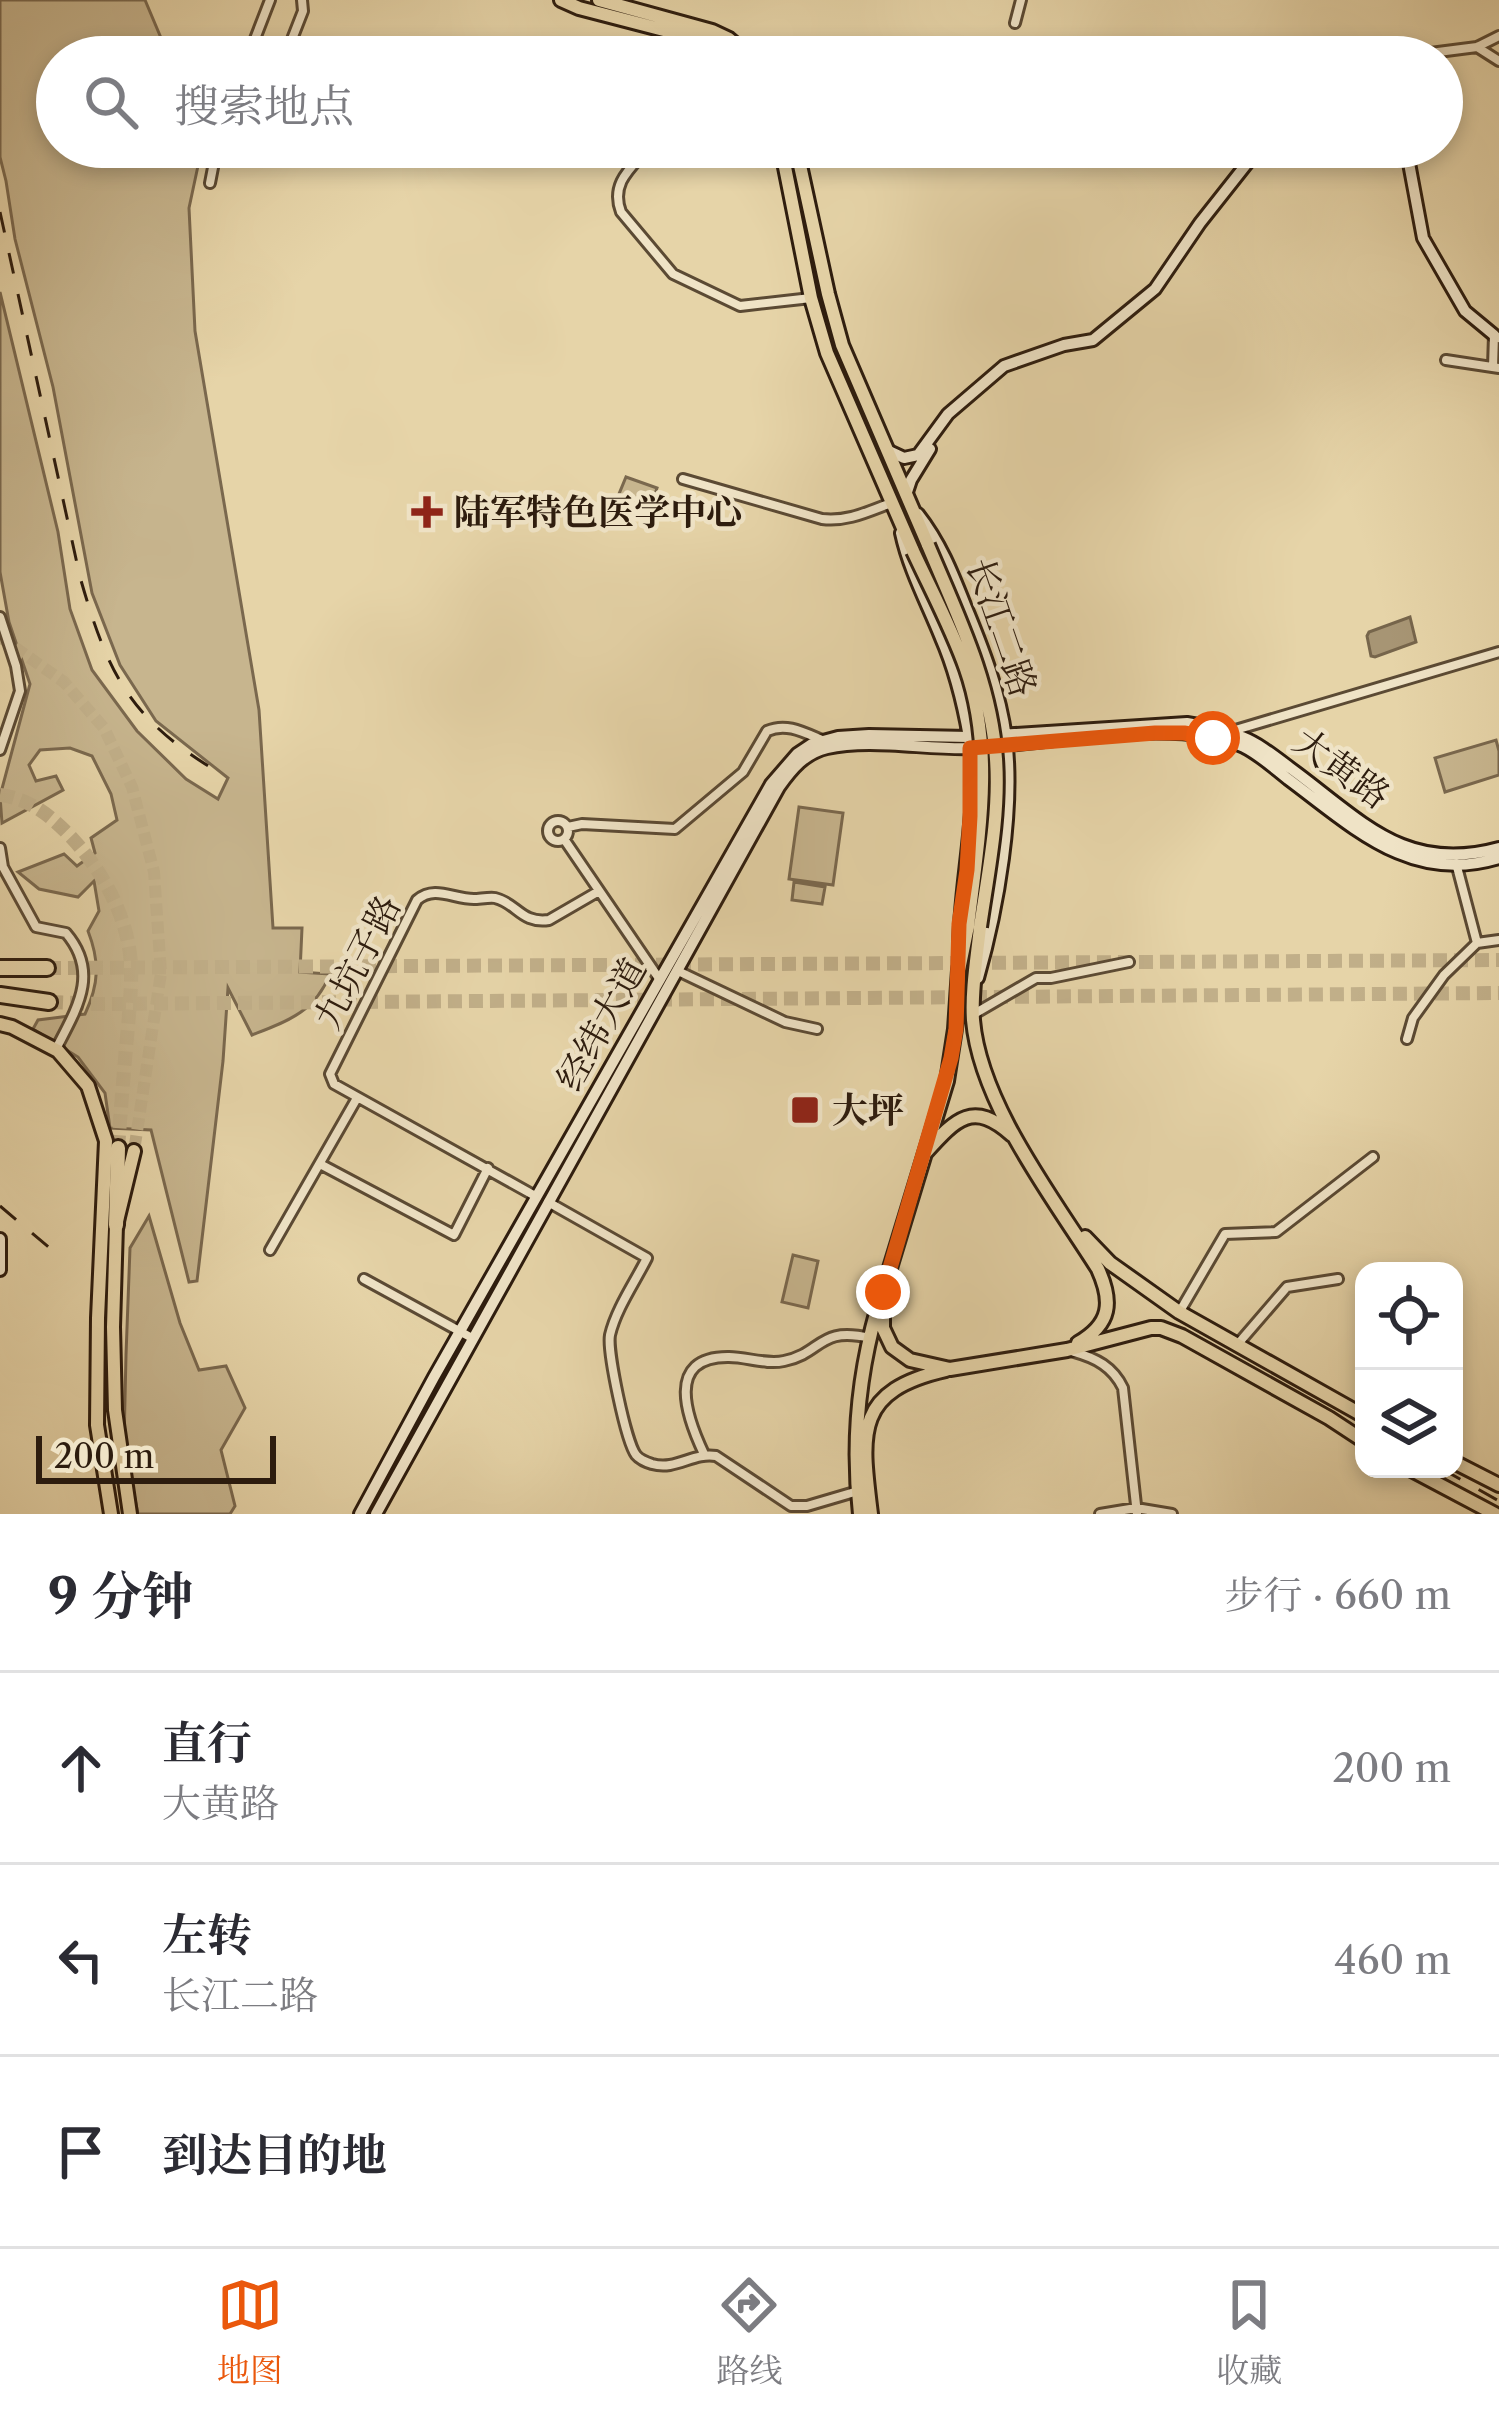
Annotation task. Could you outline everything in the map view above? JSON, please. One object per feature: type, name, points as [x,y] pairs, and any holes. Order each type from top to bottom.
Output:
[{"type":"highway","points":[[4,968],[47,968]]},
{"type":"highway","points":[[0,995],[49,1002]]},
{"type":"highway","points":[[116,1225],[126,1150]]},
{"type":"main road","points":[[561,0],[687,36]]},
{"type":"main road","points":[[599,0],[723,36]]},
{"type":"main road","name":"长江二路","points":[[785,168],[818,325],[836,378],[928,545],[976,659],[993,730],[997,791],[974,926],[959,970]]},
{"type":"main road","name":"长江二路","points":[[801,168],[834,318],[852,373],[886,448],[913,551],[967,671],[981,735],[973,1015],[979,1052],[1017,1140],[1104,1283],[1106,1314],[1097,1330],[1066,1350]]},
{"type":"main road","points":[[886,448],[900,458],[918,455],[945,418],[1004,366],[1093,340],[1155,289],[1244,168]]},
{"type":"main road","points":[[1410,168],[1423,238],[1465,310],[1496,337]]},
{"type":"main road","points":[[901,503],[914,473],[962,402]]},
{"type":"main road","name":"长江二路","points":[[901,503],[938,540],[988,662],[1006,740],[1004,832],[992,928],[974,993]]},
{"type":"main road","name":"长江二路","points":[[901,503],[906,554],[944,643],[962,702],[969,742],[970,816],[951,1058],[883,1292],[883,1328],[892,1347],[910,1360],[950,1369],[1161,1328],[1355,1435]]},
{"type":"main road","points":[[962,702],[967,711],[982,717],[991,714],[999,701]]},
{"type":"main road","name":"大黄路","points":[[1006,740],[1186,723],[1244,747],[1390,851],[1434,864],[1499,858]]},
{"type":"main road","points":[[822,740],[853,735],[969,742]]},
{"type":"main road","name":"经纬大道","points":[[360,1514],[467,1335],[771,784],[797,754],[822,740]]},
{"type":"main road","points":[[839,746],[1006,740]]},
{"type":"main road","name":"经纬大道","points":[[543,1199],[678,971],[778,787],[802,760],[839,746]]},
{"type":"main road","name":"大黄路","points":[[1455,861],[1499,848]]},
{"type":"main road","points":[[0,1024],[56,1050],[88,1086],[106,1141],[97,1425],[111,1514]]},
{"type":"main road","points":[[923,1155],[946,1130],[969,1116],[996,1121],[1017,1140]]},
{"type":"main road","name":"长江二路","points":[[1061,1209],[1110,1263],[1179,1312],[1355,1411]]},
{"type":"main road","points":[[116,1225],[116,1410],[130,1514]]},
{"type":"main road","points":[[0,1239],[0,1270]]},
{"type":"main road","points":[[860,1514],[856,1431],[870,1338],[883,1292]]},
{"type":"main road","name":"经纬大道","points":[[376,1514],[467,1335]]},
{"type":"main road","points":[[871,1514],[867,1447],[876,1406],[899,1384],[950,1369]]},
{"type":"main road","points":[[1463,1467],[1499,1485]]},
{"type":"main road","points":[[1427,1478],[1496,1514]]},
{"type":"street","points":[[256,36],[270,0]]},
{"type":"street","points":[[293,36],[304,11],[302,0]]},
{"type":"street","points":[[1016,23],[1021,0]]},
{"type":"street","points":[[1463,48],[1499,36]]},
{"type":"street","points":[[1478,46],[1499,62]]},
{"type":"street","points":[[210,183],[213,168]]},
{"type":"street","points":[[631,168],[618,184],[621,212],[673,274],[740,305],[812,298]]},
{"type":"street","points":[[1446,360],[1496,368],[1496,337]]},
{"type":"street","points":[[683,479],[822,519],[851,518],[901,503]]},
{"type":"street","points":[[0,616],[20,691],[0,750]]},
{"type":"street","points":[[1227,737],[1499,652]]},
{"type":"street","points":[[564,839],[548,834],[553,822],[568,827],[674,829],[743,772],[767,731],[781,726],[839,746]]},
{"type":"street","points":[[564,839],[568,827]]},
{"type":"street","points":[[564,839],[659,980]]},
{"type":"street","points":[[0,848],[3,867],[36,927],[66,933],[82,954],[82,993],[56,1050]]},
{"type":"street","points":[[1455,861],[1478,943]]},
{"type":"street","name":"九坑子路","points":[[358,1098],[334,1084],[329,1074],[423,894],[497,898],[540,922],[599,891]]},
{"type":"street","points":[[1406,1039],[1412,1018],[1444,975],[1478,943],[1499,940]]},
{"type":"street","points":[[973,1015],[1036,978],[1129,962]]},
{"type":"street","points":[[678,971],[785,1022],[817,1029]]},
{"type":"street","points":[[270,1250],[358,1098],[647,1258],[609,1340],[628,1437],[637,1456],[653,1465],[677,1466],[704,1454],[716,1456],[791,1507],[858,1492]]},
{"type":"street","points":[[1179,1312],[1225,1234],[1276,1232],[1372,1157]]},
{"type":"street","points":[[320,1164],[454,1235],[488,1168]]},
{"type":"street","points":[[364,1279],[467,1335]]},
{"type":"street","points":[[1236,1346],[1287,1287],[1338,1279]]},
{"type":"street","points":[[704,1454],[688,1417],[686,1386],[691,1369],[725,1357],[782,1362],[828,1337],[870,1338]]},
{"type":"street","points":[[1066,1350],[1103,1364],[1123,1388],[1137,1511]]},
{"type":"street","points":[[1100,1514],[1172,1514]]},
{"type":"shaded area","points":[[0,0],[145,0],[160,36],[36,36],[36,168],[198,168],[189,208],[195,331],[259,710],[273,928],[302,928],[300,972],[330,974],[308,1006],[289,1020],[252,1035],[228,988],[197,1281],[189,1282],[151,1130],[110,1128],[105,1093],[78,1057],[33,1029],[38,1020],[85,1014],[96,973],[88,931],[99,911],[94,881],[78,897],[39,889],[18,872],[64,854],[77,866],[95,853],[91,838],[117,820],[111,794],[92,756],[70,748],[40,750],[29,765],[36,781],[56,776],[63,790],[2,823],[0,796],[30,684],[9,622],[0,572],[0,292],[58,532],[70,609],[92,670],[137,731],[186,779],[218,799],[228,778],[156,721],[120,665],[92,593],[53,387],[15,239],[0,157]]},
{"type":"shaded area","points":[[626,477],[657,488],[651,506],[619,494]]},
{"type":"shaded area","points":[[1410,617],[1416,642],[1371,656],[1369,632]]},
{"type":"shaded area","points":[[1496,740],[1499,775],[1445,792],[1435,758]]},
{"type":"shaded area","points":[[799,807],[843,813],[833,885],[789,879]]},
{"type":"shaded area","points":[[794,882],[825,887],[822,904],[792,900]]},
{"type":"shaded area","points":[[149,1216],[199,1370],[226,1366],[245,1408],[221,1450],[235,1506],[230,1514],[138,1514],[124,1442],[126,1355],[130,1248]]},
{"type":"shaded area","points":[[793,1255],[818,1261],[808,1308],[782,1302]]},
{"type":"tunnel","points":[[0,637],[64,682],[104,728],[132,787],[154,872],[161,973],[134,1151]]},
{"type":"tunnel","points":[[0,795],[39,809],[71,837],[107,886],[120,913],[130,953],[131,984],[118,1148]]},
{"type":"tunnel","points":[[47,968],[1499,960]]},
{"type":"tunnel","points":[[49,1002],[1499,993]]},
{"type":"railway","points":[[0,212],[80,577],[101,641],[143,713],[218,772]]},
{"type":"railway","points":[[0,1206],[52,1250]]},
{"type":"railway","points":[[1458,1478],[1499,1501]]},
{"type":"place","name":"陆军特色医学中心","points":[[427,512]]},
{"type":"place","name":"大坪","points":[[805,1110]]},
{"type":"route","points":[[883,1292],[940,1102],[956,1029],[970,748],[1155,733],[1213,738]]}]
